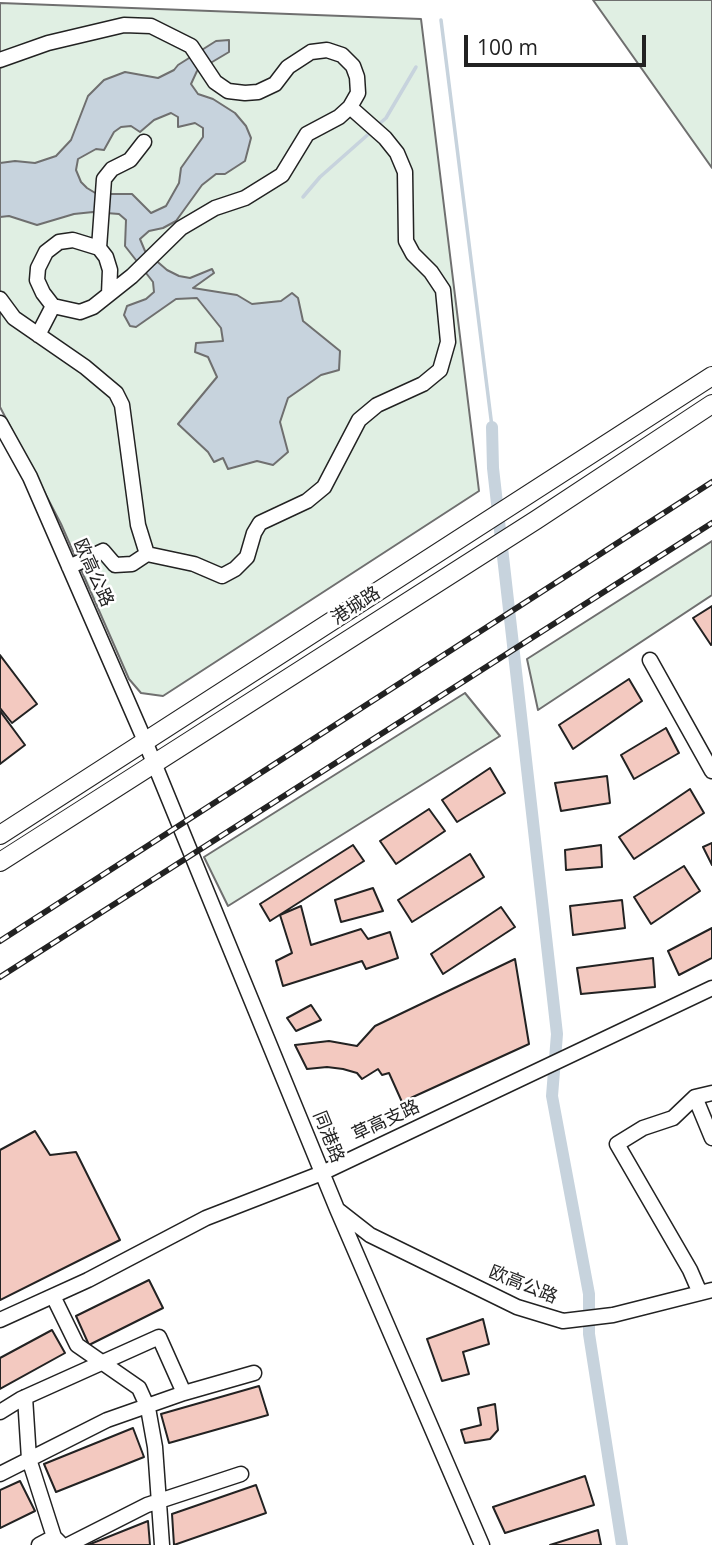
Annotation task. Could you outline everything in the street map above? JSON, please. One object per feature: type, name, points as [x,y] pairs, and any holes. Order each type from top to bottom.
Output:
[{"type":"main road","name":"港城路","points":[[0,835],[712,376]]},
{"type":"main road","name":"港城路","points":[[0,862],[536,520],[712,404]]},
{"type":"street","points":[[0,60],[48,43],[124,25],[151,26],[191,46],[215,82],[228,91],[258,92],[275,84],[297,59],[311,52],[327,50],[342,55],[353,66],[357,76],[358,93],[350,107],[339,117],[307,134],[282,175],[245,198],[215,208],[181,228],[132,276],[93,307],[80,312],[53,306],[37,280],[38,268],[46,253],[59,242],[73,240],[99,248],[106,257],[110,270],[109,294]]},
{"type":"street","points":[[69,567],[103,551],[115,565],[132,564],[146,554],[194,564],[222,576],[235,569],[247,557],[260,523],[307,501],[324,487],[359,420],[377,405],[423,384],[440,370],[448,342],[443,290],[431,272],[413,254],[406,241],[405,172],[397,153],[385,138],[350,107]]},
{"type":"street","points":[[99,248],[104,178],[112,169],[130,160],[144,142]]},
{"type":"street","points":[[0,299],[14,318],[116,393],[122,405],[138,525],[146,554]]},
{"type":"street","points":[[38,335],[53,306]]},
{"type":"street","name":"欧高公路","points":[[0,423],[30,477],[145,741]]},
{"type":"street","points":[[650,660],[712,771]]},
{"type":"street","name":"同港路","points":[[145,741],[337,1209],[482,1545]]},
{"type":"street","name":"草高支路","points":[[0,1320],[88,1280],[206,1218],[322,1173],[712,988]]},
{"type":"street","points":[[706,1291],[690,1270],[617,1144],[643,1128],[673,1118],[695,1097],[712,1093]]},
{"type":"street","points":[[695,1097],[712,1138]]},
{"type":"street","name":"欧高公路","points":[[337,1209],[382,1241],[517,1307],[563,1321],[613,1315],[706,1291]]},
{"type":"street","points":[[53,1296],[76,1345],[139,1388],[148,1406],[155,1447],[162,1545]]},
{"type":"street","points":[[0,1412],[25,1397],[159,1337],[184,1393]]},
{"type":"street","points":[[0,1474],[107,1420],[184,1393],[254,1373]]},
{"type":"street","points":[[25,1397],[29,1459],[58,1541],[39,1545]]},
{"type":"street","points":[[68,1545],[158,1502],[242,1474]]},
{"type":"green space","points":[[593,0],[712,0],[712,168]]},
{"type":"green space","points":[[0,3],[421,19],[479,491],[163,696],[141,693],[129,679],[61,524],[0,407]]},
{"type":"green space","points":[[712,541],[712,595],[538,710],[527,659]]},
{"type":"green space","points":[[465,693],[500,736],[228,906],[204,857]]},
{"type":"shaded area","points":[[229,40],[229,52],[197,71],[191,84],[198,94],[213,99],[235,113],[246,126],[251,138],[245,161],[225,174],[216,174],[202,185],[176,221],[149,231],[140,239],[145,251],[167,270],[179,276],[190,278],[212,269],[214,273],[193,288],[237,295],[252,304],[281,301],[292,293],[298,298],[303,321],[340,351],[339,370],[321,375],[288,398],[280,422],[288,452],[273,465],[257,461],[228,469],[223,458],[214,462],[208,452],[178,424],[217,377],[208,357],[195,352],[196,343],[223,341],[221,328],[197,298],[176,299],[136,327],[130,326],[124,315],[127,306],[146,299],[154,292],[153,282],[125,246],[126,220],[119,214],[74,214],[37,225],[9,216],[0,217],[0,163],[35,163],[56,156],[71,140],[88,96],[104,80],[125,72],[158,78],[216,41]],"holes":[[[171,113],[178,117],[178,127],[195,123],[203,128],[203,137],[181,168],[179,183],[166,206],[151,213],[132,194],[97,194],[81,182],[76,170],[78,159],[96,149],[104,150],[114,132],[121,127],[131,126],[140,132],[154,120]]]},
{"type":"building","points":[[712,606],[712,644],[711,645],[693,618]]},
{"type":"building","points":[[0,655],[37,704],[12,723],[0,708]]},
{"type":"building","points":[[629,679],[642,701],[573,749],[559,725]]},
{"type":"building","points":[[0,711],[25,745],[0,764]]},
{"type":"building","points":[[666,728],[679,753],[634,779],[621,755]]},
{"type":"building","points":[[490,768],[505,793],[457,822],[442,800]]},
{"type":"building","points":[[607,776],[610,803],[561,811],[555,783]]},
{"type":"building","points":[[690,789],[704,813],[634,859],[619,837]]},
{"type":"building","points":[[429,809],[445,831],[396,864],[380,841]]},
{"type":"building","points":[[712,843],[712,865],[703,847]]},
{"type":"building","points":[[353,845],[364,861],[270,921],[260,904]]},
{"type":"building","points":[[601,845],[602,867],[566,870],[565,850]]},
{"type":"building","points":[[470,854],[484,877],[412,922],[398,900]]},
{"type":"building","points":[[684,866],[700,891],[651,924],[634,897]]},
{"type":"building","points":[[373,888],[383,911],[341,922],[335,900]]},
{"type":"building","points":[[622,900],[625,928],[573,935],[570,906]]},
{"type":"building","points":[[301,906],[311,945],[361,929],[368,939],[390,932],[398,958],[366,969],[362,961],[283,986],[276,961],[292,953],[280,915]]},
{"type":"building","points":[[501,907],[515,927],[443,974],[431,954]]},
{"type":"building","points":[[712,928],[712,958],[679,975],[668,951]]},
{"type":"building","points":[[653,958],[655,987],[581,994],[577,968]]},
{"type":"building","points":[[515,959],[529,1044],[402,1102],[389,1073],[382,1075],[378,1069],[362,1079],[357,1073],[343,1069],[307,1069],[295,1045],[329,1041],[357,1046],[375,1026]]},
{"type":"building","points":[[311,1005],[321,1020],[296,1031],[287,1018]]},
{"type":"building","points":[[35,1131],[50,1155],[76,1152],[120,1240],[0,1300],[0,1150]]},
{"type":"building","points":[[149,1280],[163,1308],[89,1345],[76,1316]]},
{"type":"building","points":[[483,1319],[489,1344],[463,1352],[469,1374],[442,1381],[427,1339]]},
{"type":"building","points":[[52,1330],[65,1353],[0,1389],[0,1358]]},
{"type":"building","points":[[259,1386],[268,1415],[169,1443],[161,1414]]},
{"type":"building","points":[[495,1404],[498,1430],[490,1439],[465,1443],[461,1430],[481,1425],[478,1408]]},
{"type":"building","points":[[133,1428],[144,1457],[56,1492],[44,1464]]},
{"type":"building","points":[[585,1476],[594,1505],[505,1533],[493,1507]]},
{"type":"building","points":[[20,1481],[35,1511],[0,1528],[0,1490]]},
{"type":"building","points":[[256,1485],[266,1513],[174,1545],[172,1514]]},
{"type":"building","points":[[148,1521],[150,1545],[88,1545]]},
{"type":"building","points":[[598,1530],[601,1545],[550,1545]]},
{"type":"waterway","points":[[441,20],[492,427]]},
{"type":"waterway","points":[[378,125],[386,118],[416,67]]},
{"type":"waterway","points":[[303,197],[320,177],[372,131]]},
{"type":"waterway","points":[[492,427],[493,468],[557,1034],[552,1096],[589,1294],[589,1334],[622,1545]]},
{"type":"railway","points":[[0,941],[712,482]]},
{"type":"railway","points":[[0,977],[712,523]]}]
